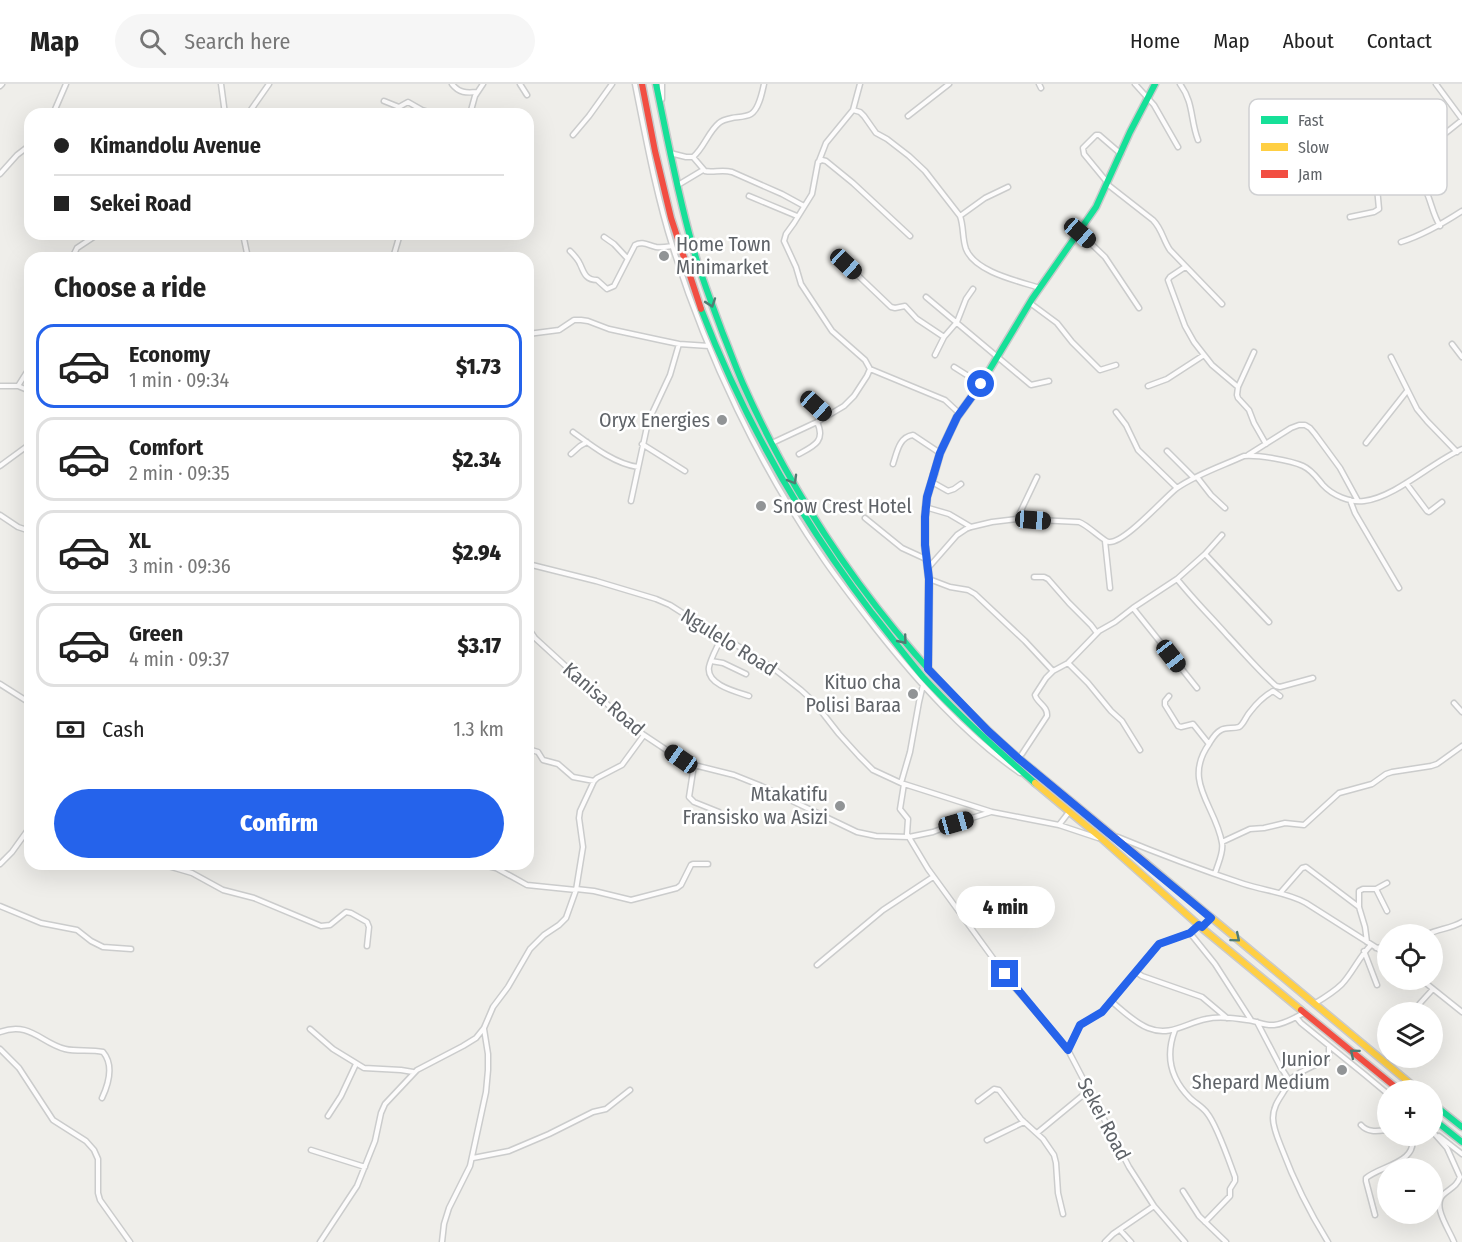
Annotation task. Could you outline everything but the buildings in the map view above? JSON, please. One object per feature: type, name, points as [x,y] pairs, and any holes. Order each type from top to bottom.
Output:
[{"type":"main road","points":[[642,84],[667,202],[683,261],[706,323],[759,439],[823,547],[859,597],[924,681],[1010,763],[1102,839],[1200,926],[1387,1080]]},
{"type":"main road","points":[[657,84],[677,186],[692,245],[743,384],[772,443],[833,547],[864,591],[928,669],[988,731],[1019,759],[1406,1080]]},
{"type":"main road","points":[[928,669],[929,567],[925,545],[925,507],[940,453],[959,413],[999,357],[1030,303],[1096,207],[1155,84]]},
{"type":"main road","points":[[1176,905],[1185,896]]},
{"type":"main road","points":[[1200,926],[1211,918]]},
{"type":"main road","points":[[1443,1112],[1462,1127]]},
{"type":"main road","points":[[1443,1127],[1462,1142]]},
{"type":"street","points":[[56,108],[66,84]]},
{"type":"street","points":[[221,84],[224,108]]},
{"type":"street","points":[[252,108],[269,84]]},
{"type":"street","points":[[452,84],[462,92],[478,92]]},
{"type":"street","points":[[472,108],[482,84]]},
{"type":"street","points":[[520,84],[527,95]]},
{"type":"street","points":[[573,135],[612,84]]},
{"type":"street","points":[[635,84],[655,182],[672,246],[709,346],[747,430],[806,532],[849,595],[892,649],[924,681]]},
{"type":"street","points":[[661,105],[662,84]]},
{"type":"street","points":[[670,153],[693,157],[720,122],[753,112],[764,84]]},
{"type":"street","points":[[860,84],[853,110],[826,143],[818,162],[812,194],[786,234],[784,241],[801,284],[832,331],[865,360],[870,369],[945,400],[959,413]]},
{"type":"street","points":[[908,116],[949,84]]},
{"type":"street","points":[[1135,84],[1158,112],[1178,147]]},
{"type":"street","points":[[1180,84],[1190,100],[1198,140]]},
{"type":"street","points":[[1436,84],[1447,99]]},
{"type":"street","points":[[1447,99],[1462,120],[1447,132]]},
{"type":"street","points":[[384,101],[399,108],[408,102],[418,108]]},
{"type":"street","points":[[853,110],[860,112],[876,133],[909,156],[925,171],[960,216],[963,223],[964,246],[973,260],[994,273],[1040,288]]},
{"type":"street","points":[[1120,154],[1099,135],[1096,135],[1083,148],[1084,154],[1107,184],[1157,223],[1168,247],[1222,304]]},
{"type":"street","points":[[0,174],[24,150]]},
{"type":"street","points":[[693,157],[707,172],[721,170],[732,172],[804,206]]},
{"type":"street","points":[[818,162],[826,161],[909,236]]},
{"type":"street","points":[[677,186],[703,170]]},
{"type":"street","points":[[960,216],[985,198],[1008,187]]},
{"type":"street","points":[[1350,218],[1378,210],[1377,195]]},
{"type":"street","points":[[1427,195],[1433,214],[1440,226]]},
{"type":"street","points":[[749,196],[797,216]]},
{"type":"street","points":[[1401,242],[1440,226],[1462,211]]},
{"type":"street","points":[[1080,233],[1105,257],[1139,308]]},
{"type":"street","points":[[604,237],[627,258]]},
{"type":"street","points":[[75,252],[89,240]]},
{"type":"street","points":[[570,251],[587,278],[597,280],[607,289],[614,286],[633,246],[638,243],[663,248],[672,246]]},
{"type":"street","points":[[846,264],[892,308],[904,306],[918,320],[944,337]]},
{"type":"street","points":[[1186,266],[1170,277],[1168,283],[1188,333],[1212,365],[1238,387]]},
{"type":"street","points":[[935,355],[944,337],[957,322],[964,303],[973,289]]},
{"type":"street","points":[[927,297],[1031,385],[1049,381]]},
{"type":"street","points":[[1030,303],[1057,323],[1100,370],[1116,365]]},
{"type":"street","points":[[534,333],[559,330],[574,320],[581,320],[609,329],[679,344],[709,346]]},
{"type":"street","points":[[631,501],[648,422],[670,375],[679,344]]},
{"type":"street","points":[[1452,344],[1462,357]]},
{"type":"street","points":[[1254,351],[1237,394],[1249,410],[1266,444]]},
{"type":"street","points":[[1148,386],[1167,379],[1204,355]]},
{"type":"street","points":[[1391,357],[1407,391],[1423,416],[1457,452]]},
{"type":"street","points":[[954,366],[981,384]]},
{"type":"street","points":[[772,443],[817,422],[849,402],[870,369]]},
{"type":"street","points":[[18,386],[24,376]]},
{"type":"street","points":[[0,386],[18,386],[24,388]]},
{"type":"street","points":[[1366,443],[1407,391]]},
{"type":"street","points":[[805,396],[827,416]]},
{"type":"street","points":[[1116,412],[1126,425],[1138,450],[1177,488]]},
{"type":"street","points":[[799,454],[819,439],[820,429],[817,422]]},
{"type":"street","points":[[1248,456],[1291,428],[1299,425],[1310,428],[1340,468],[1358,501]]},
{"type":"street","points":[[573,432],[621,462],[638,467]]},
{"type":"street","points":[[892,464],[901,441],[910,434],[940,453]]},
{"type":"street","points":[[571,454],[587,442]]},
{"type":"street","points":[[642,444],[685,471]]},
{"type":"street","points":[[0,466],[24,448]]},
{"type":"street","points":[[929,567],[957,535],[971,527],[992,522],[1017,519],[1079,522],[1105,541],[1111,542],[1120,538],[1148,516],[1177,488],[1244,456],[1268,458],[1303,466],[1312,471],[1333,493],[1358,501],[1374,498],[1406,483],[1462,449]]},
{"type":"street","points":[[1167,451],[1225,508]]},
{"type":"street","points":[[1017,519],[1037,477]]},
{"type":"street","points":[[932,482],[948,491],[961,484]]},
{"type":"street","points":[[1406,483],[1427,511],[1429,512],[1442,501]]},
{"type":"street","points":[[1350,500],[1399,588]]},
{"type":"street","points":[[925,507],[949,514],[971,527]]},
{"type":"street","points":[[0,515],[24,529]]},
{"type":"street","points":[[865,518],[902,548],[927,559]]},
{"type":"street","points":[[1022,754],[1047,716],[1046,710],[1036,700],[1035,695],[1041,684],[1053,671],[1068,663],[1097,633],[1177,579],[1222,535]]},
{"type":"street","points":[[1105,541],[1110,588]]},
{"type":"street","points":[[1205,554],[1269,622]]},
{"type":"street","name":"Ngulelo Road","points":[[534,566],[656,598],[722,636],[801,690],[814,702],[838,734],[873,770],[903,784],[992,812],[1059,825],[1102,839]]},
{"type":"street","points":[[1034,578],[1048,579],[1097,633]]},
{"type":"street","points":[[929,579],[975,594],[1053,671]]},
{"type":"street","points":[[1177,579],[1195,602],[1276,686],[1280,687],[1313,678]]},
{"type":"street","points":[[1133,608],[1197,688]]},
{"type":"street","name":"Kanisa Road","points":[[534,636],[619,715],[644,735],[681,759],[759,785],[857,832],[876,836],[909,837],[933,832],[992,812]]},
{"type":"street","points":[[722,636],[708,671],[711,678],[726,689],[749,696]]},
{"type":"street","points":[[711,661],[723,663],[746,674]]},
{"type":"street","points":[[1068,663],[1122,721],[1140,750]]},
{"type":"street","name":"Sekei Road","points":[[924,681],[903,784],[900,809],[908,819],[906,831],[933,877],[1014,987],[1068,1050],[1129,1167],[1154,1206],[1183,1242]]},
{"type":"street","points":[[0,684],[24,699]]},
{"type":"street","points":[[1215,874],[1222,851],[1222,842],[1198,781],[1201,759],[1209,744],[1221,730],[1239,727],[1248,713],[1273,691],[1280,696]]},
{"type":"street","points":[[1169,696],[1165,705],[1178,726],[1192,724],[1209,744]]},
{"type":"street","points":[[1454,703],[1462,712]]},
{"type":"street","points":[[320,1242],[354,1190],[375,1141],[384,1104],[414,1072],[471,1042],[480,1034],[493,1007],[508,987],[530,949],[566,918],[576,890],[583,843],[579,815],[594,781],[622,765],[644,735]]},
{"type":"street","points":[[1222,842],[1250,829],[1285,823],[1304,825],[1339,793],[1372,784],[1392,772],[1437,764],[1462,746]]},
{"type":"street","points":[[534,751],[538,752],[543,760],[558,764],[573,777],[594,781]]},
{"type":"street","points":[[694,765],[689,797],[719,812]]},
{"type":"street","points":[[1059,825],[1070,812]]},
{"type":"street","points":[[0,864],[24,835]]},
{"type":"street","points":[[1112,835],[1215,874],[1281,892],[1300,900],[1376,948]]},
{"type":"street","points":[[500,870],[527,885],[594,891],[631,900],[677,888],[681,885],[691,865],[708,864]]},
{"type":"street","points":[[1281,892],[1302,868],[1306,867],[1359,908]]},
{"type":"street","points":[[182,870],[192,873],[223,890],[254,898],[321,926],[330,925],[346,912],[351,913],[367,922],[369,927],[367,946]]},
{"type":"street","points":[[817,965],[883,910],[933,877]]},
{"type":"street","points":[[1314,1004],[1332,993],[1342,983],[1369,944],[1359,908],[1360,889],[1376,889],[1386,883]]},
{"type":"street","points":[[1376,889],[1387,911]]},
{"type":"street","points":[[0,906],[41,923],[76,930],[103,947],[131,949]]},
{"type":"street","points":[[1443,928],[1462,922]]},
{"type":"street","points":[[1068,1050],[1080,1025],[1102,1012],[1159,944],[1190,933],[1200,926]]},
{"type":"street","points":[[1190,933],[1215,964],[1251,1020]]},
{"type":"street","points":[[1364,951],[1377,985]]},
{"type":"street","points":[[1136,972],[1202,997],[1227,1019]]},
{"type":"street","points":[[1421,1002],[1432,990]]},
{"type":"street","points":[[1434,990],[1462,1012]]},
{"type":"street","points":[[1111,1001],[1148,1028],[1160,1031],[1175,1030],[1207,1018],[1251,1020],[1273,1025],[1305,1013]]},
{"type":"street","points":[[1296,1017],[1300,1023],[1377,1085]]},
{"type":"street","points":[[1257,1022],[1289,1080]]},
{"type":"street","points":[[0,1032],[10,1028],[20,1029],[38,1035],[63,1049],[103,1052],[109,1060],[109,1081],[102,1098]]},
{"type":"street","points":[[442,1242],[449,1208],[468,1173],[473,1158],[486,1092],[488,1054],[483,1028]]},
{"type":"street","points":[[310,1029],[333,1049],[364,1068],[414,1072]]},
{"type":"street","points":[[1175,1030],[1169,1048],[1172,1070],[1188,1096],[1207,1113],[1217,1131],[1235,1177],[1230,1196],[1205,1222]]},
{"type":"street","points":[[1328,1242],[1291,1174],[1273,1116],[1279,1097],[1289,1080],[1327,1059],[1329,1046]]},
{"type":"street","points":[[0,1049],[19,1068],[53,1120],[86,1141],[94,1150],[98,1159],[100,1200],[130,1242]]},
{"type":"street","points":[[328,1116],[341,1096],[356,1064]]},
{"type":"street","points":[[978,1101],[994,1089],[999,1090],[1024,1122],[1043,1139],[1054,1155],[1063,1214]]},
{"type":"street","points":[[473,1158],[509,1151],[549,1134],[593,1112],[606,1109],[630,1090]]},
{"type":"street","points":[[1037,1133],[1088,1091]]},
{"type":"street","points":[[987,1140],[1024,1122]]},
{"type":"street","points":[[1361,1125],[1369,1131],[1377,1131]]},
{"type":"street","points":[[1443,1139],[1462,1154]]},
{"type":"street","points":[[1443,1143],[1460,1177],[1457,1184],[1442,1196],[1439,1202],[1440,1210],[1454,1242]]},
{"type":"street","points":[[1375,1215],[1366,1178],[1400,1161],[1409,1154],[1412,1146]]},
{"type":"street","points":[[311,1150],[364,1167]]},
{"type":"street","points":[[1183,1191],[1199,1216],[1226,1242]]},
{"type":"street","points":[[1105,1242],[1154,1206]]},
{"type":"street","points":[[1120,1230],[1131,1242]]},
{"type":"traffic: fast","points":[[656,84],[672,164],[702,278],[743,384],[786,470],[836,551],[893,627],[956,699],[1033,770]]},
{"type":"traffic: fast","points":[[934,474],[940,453],[957,417],[981,384],[1032,299],[1096,207],[1155,84]]},
{"type":"traffic: fast","points":[[701,309],[717,350],[755,429],[798,505],[846,578],[923,677],[978,732],[1035,783]]},
{"type":"traffic: fast","points":[[1443,1112],[1462,1127]]},
{"type":"traffic: fast","points":[[1443,1127],[1462,1142]]},
{"type":"traffic: slow","points":[[928,668],[929,579],[925,545],[925,517],[927,497],[934,474]]},
{"type":"traffic: slow","points":[[1035,783],[1203,929],[1301,1010]]},
{"type":"traffic: slow","points":[[1146,863],[1406,1080]]},
{"type":"traffic: jam","points":[[642,84],[671,218],[701,309]]},
{"type":"traffic: jam","points":[[1033,770],[1146,863]]},
{"type":"traffic: jam","points":[[1301,1010],[1387,1080]]},
{"type":"place","name":"Home Town Minimarket","points":[[664,256]]},
{"type":"place","name":"Oryx Energies","points":[[722,420]]},
{"type":"place","name":"Snow Crest Hotel","points":[[761,506]]},
{"type":"place","name":"Kituo cha Polisi Baraa","points":[[913,694]]},
{"type":"place","name":"Mtakatifu Fransisko wa Asizi","points":[[840,806]]},
{"type":"place","name":"Junior Shepard Medium","points":[[1342,1070]]},
{"type":"route","points":[[981,384],[957,417],[940,453],[925,507],[925,545],[929,567],[928,669],[988,731],[1019,759],[1211,918],[1202,927],[1199,925],[1190,933],[1161,942],[1102,1012],[1080,1025],[1068,1050],[1005,974]]}]
